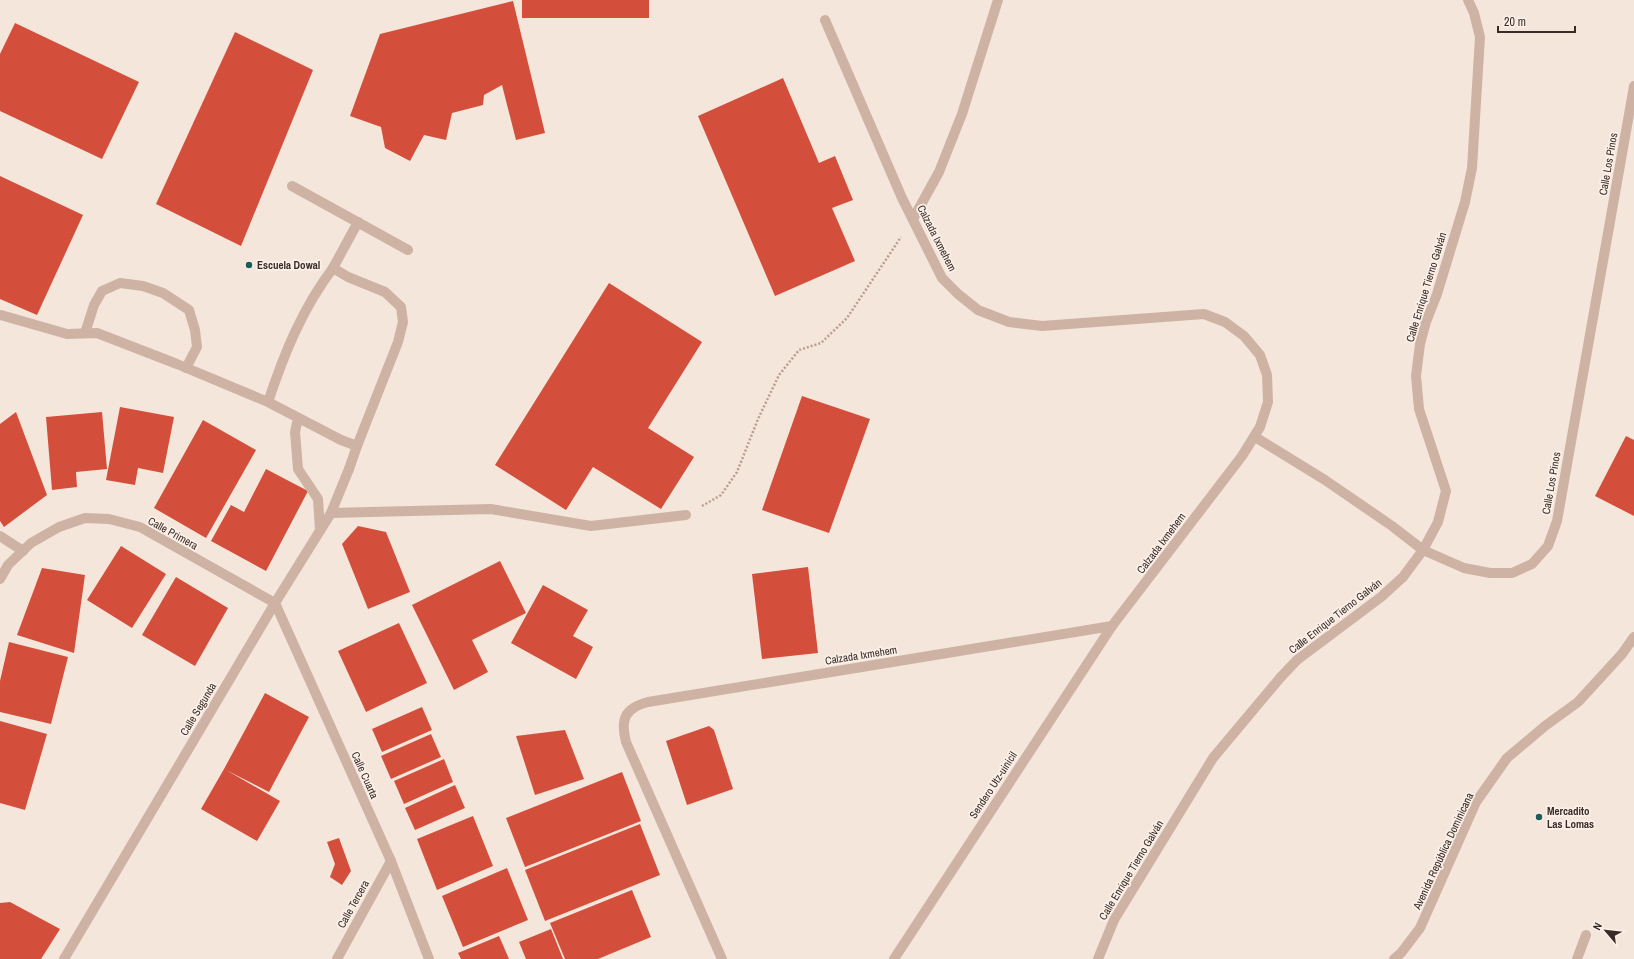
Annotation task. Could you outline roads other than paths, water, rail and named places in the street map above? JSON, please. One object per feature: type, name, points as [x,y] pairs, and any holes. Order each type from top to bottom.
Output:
[{"type":"street","points":[[913,219],[938,172],[962,114],[998,0]]},
{"type":"street","name":"Calle Enrique Tierno Galván","points":[[1098,959],[1114,920],[1214,758],[1280,678],[1297,660],[1381,597],[1403,577],[1423,550],[1438,522],[1446,490],[1419,409],[1416,376],[1420,344],[1426,322],[1442,278],[1464,202],[1472,168],[1480,37],[1474,13],[1468,0]]},
{"type":"street","name":"Calzada Ixmehem","points":[[722,959],[626,742],[623,725],[626,715],[631,709],[637,705],[648,702],[1112,626],[1242,456],[1260,427],[1268,402],[1267,375],[1260,355],[1244,336],[1225,322],[1204,314],[1042,326],[1009,322],[978,310],[958,294],[942,278],[902,198],[826,20]]},
{"type":"street","name":"Calle Los Pinos","points":[[1254,437],[1325,480],[1392,526],[1423,550],[1464,568],[1490,573],[1512,573],[1532,564],[1548,546],[1557,521],[1634,86]]},
{"type":"street","points":[[292,186],[408,250]]},
{"type":"street","points":[[268,402],[283,358],[306,308],[320,285],[333,268],[358,222]]},
{"type":"street","name":"Calle Segunda","points":[[64,959],[275,603],[331,513],[349,469],[398,342],[403,322],[401,307],[386,292],[348,277],[333,268]]},
{"type":"street","points":[[85,333],[94,305],[102,291],[120,283],[143,286],[163,293],[188,310],[195,330],[197,347],[186,368]]},
{"type":"street","points":[[1,315],[67,334],[97,333],[268,402],[341,440],[357,446]]},
{"type":"street","points":[[298,418],[295,432],[298,469],[318,499],[320,530]]},
{"type":"street","points":[[331,513],[491,509],[591,526],[686,515]]},
{"type":"street","name":"Calle Primera","points":[[0,579],[8,565],[31,543],[59,527],[85,518],[109,519],[140,527],[275,603]]},
{"type":"street","points":[[0,536],[23,551]]},
{"type":"street","name":"Calle Cuarta","points":[[275,603],[391,862],[429,959]]},
{"type":"street","name":"Sendero Utz-uinicil","points":[[894,959],[1112,626]]},
{"type":"street","name":"Avenida República Dominicana","points":[[1400,957],[1420,928],[1476,802],[1507,758],[1545,726],[1578,702],[1622,654],[1634,637]]},
{"type":"street","name":"Calle Tercera","points":[[337,959],[391,862]]},
{"type":"street","points":[[1577,959],[1586,935]]},
{"type":"place","name":"Escuela Dowal","points":[[249,265]]},
{"type":"place","name":"Mercadito Las Lomas","points":[[1539,817]]}]
